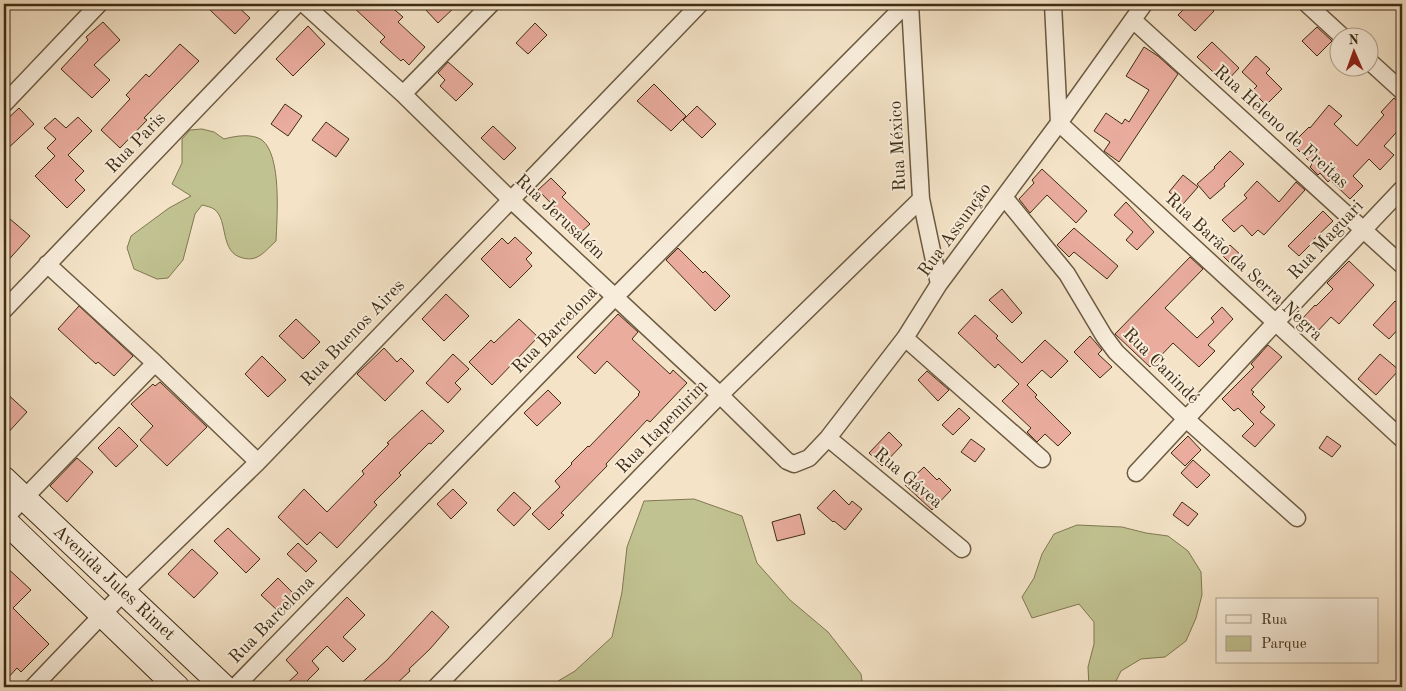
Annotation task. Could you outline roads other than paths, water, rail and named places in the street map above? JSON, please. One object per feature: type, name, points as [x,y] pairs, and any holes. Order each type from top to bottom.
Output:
[{"type":"main road","name":"Avenida Jules Rimet","points":[[4,479],[224,687]]},
{"type":"main road","name":"Avenida Jules Rimet","points":[[4,520],[177,687]]},
{"type":"street","points":[[4,104],[99,4]]},
{"type":"street","name":"Rua Paris","points":[[4,310],[297,4]]},
{"type":"street","name":"Rua Jerusalém","points":[[304,4],[403,94],[510,199],[787,461]]},
{"type":"street","points":[[403,94],[491,4]]},
{"type":"street","name":"Rua Buenos Aires","points":[[33,687],[124,592],[258,462],[700,4]]},
{"type":"street","name":"Rua México","points":[[908,4],[921,199],[939,284]]},
{"type":"street","name":"Rua Barcelona","points":[[235,687],[615,297],[908,4]]},
{"type":"street","points":[[1053,4],[1059,123]]},
{"type":"street","name":"Rua Assunção","points":[[787,461],[794,464],[809,458],[828,438],[905,338],[939,284],[1059,123],[1144,4]]},
{"type":"street","points":[[1307,4],[1333,28]]},
{"type":"street","name":"Rua Heleno de Freitas","points":[[1133,20],[1402,265]]},
{"type":"street","points":[[1378,69],[1402,91]]},
{"type":"street","name":"Rua Barão da Serra Negra","points":[[1059,123],[1402,440]]},
{"type":"street","name":"Rua Maguari","points":[[1136,473],[1402,188]]},
{"type":"street","name":"Rua Canindé","points":[[1004,197],[1067,274],[1104,336],[1116,352],[1186,419],[1297,518]]},
{"type":"street","name":"Rua Itapemirim","points":[[436,687],[720,396],[921,199]]},
{"type":"street","points":[[47,264],[155,363],[258,462]]},
{"type":"street","points":[[905,338],[1042,459]]},
{"type":"street","points":[[4,520],[155,363]]},
{"type":"street","name":"Rua Gávea","points":[[828,438],[962,549]]}]
